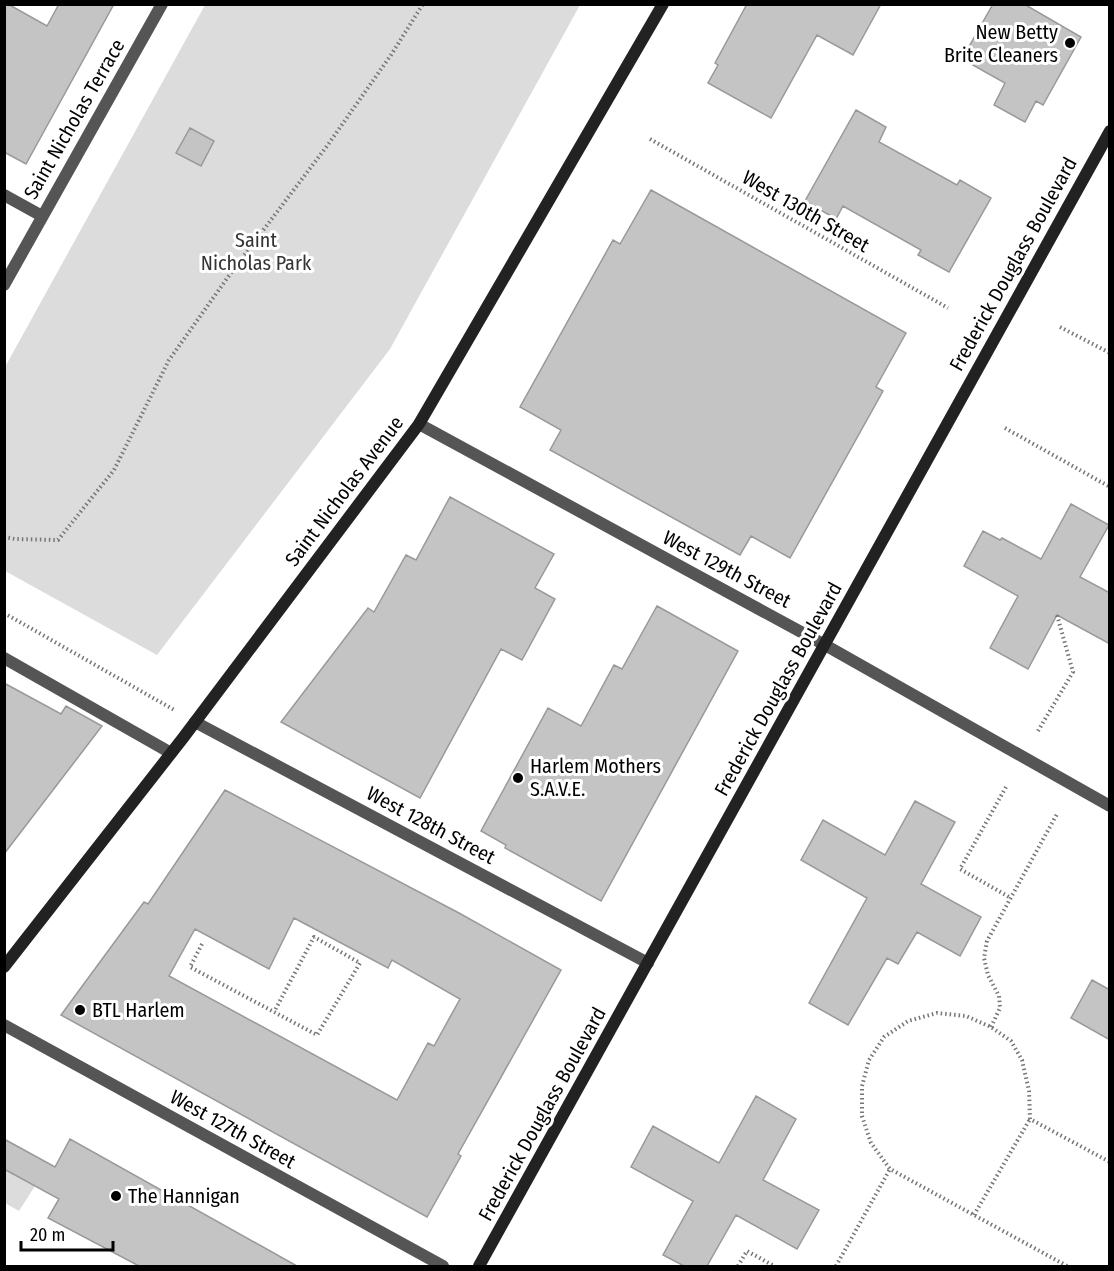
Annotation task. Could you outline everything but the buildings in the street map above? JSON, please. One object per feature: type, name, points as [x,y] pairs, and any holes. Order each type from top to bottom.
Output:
[{"type":"main road","name":"Saint Nicholas Avenue","points":[[4,967],[195,722],[418,424],[663,4]]},
{"type":"main road","name":"Frederick Douglass Boulevard","points":[[479,1266],[1110,131]]},
{"type":"street","name":"Saint Nicholas Terrace","points":[[4,285],[162,4]]},
{"type":"street","points":[[4,195],[42,216]]},
{"type":"street","name":"West 129th Street","points":[[418,424],[825,645],[1110,806]]},
{"type":"street","points":[[4,658],[171,753]]},
{"type":"street","name":"West 128th Street","points":[[195,722],[648,963]]},
{"type":"street","name":"West 127th Street","points":[[4,1025],[442,1266]]},
{"type":"path","points":[[4,537],[58,540],[114,470],[169,360],[232,270],[327,146],[391,55],[423,4]]},
{"type":"path","name":"West 130th Street","points":[[650,139],[948,308]]},
{"type":"path","points":[[1060,327],[1110,353]]},
{"type":"path","points":[[1005,428],[1110,487]]},
{"type":"path","points":[[4,614],[195,722]]},
{"type":"path","points":[[1038,731],[1073,672],[1057,615]]},
{"type":"path","points":[[1006,787],[960,870],[1011,898]]},
{"type":"path","points":[[991,1027],[1000,1008],[999,996],[988,975],[984,958],[987,941],[1057,814]]},
{"type":"path","points":[[201,944],[190,967],[274,1012],[317,1035],[360,963],[314,937],[274,1012]]},
{"type":"path","points":[[974,1215],[1030,1119],[1029,1091],[1022,1060],[1011,1041],[991,1027],[966,1016],[938,1013],[908,1022],[884,1037],[869,1060],[862,1086],[862,1116],[871,1143],[890,1169],[1067,1266]]},
{"type":"path","points":[[1030,1119],[1110,1162]]},
{"type":"path","points":[[836,1266],[890,1169]]},
{"type":"path","points":[[738,1266],[747,1251],[774,1266]]},
{"type":"green space","name":"Saint Nicholas Park","points":[[205,5],[580,5],[390,349],[157,655],[5,571],[5,367]]},
{"type":"green space","points":[[5,1169],[35,1186],[19,1211],[5,1203]]},
{"type":"place","name":"New Betty Brite Cleaners","points":[[1070,43]]},
{"type":"place","name":"Harlem Mothers S.A.V.E.","points":[[518,778]]},
{"type":"place","name":"BTL Harlem","points":[[80,1010]]},
{"type":"place","name":"The Hannigan","points":[[116,1196]]}]
